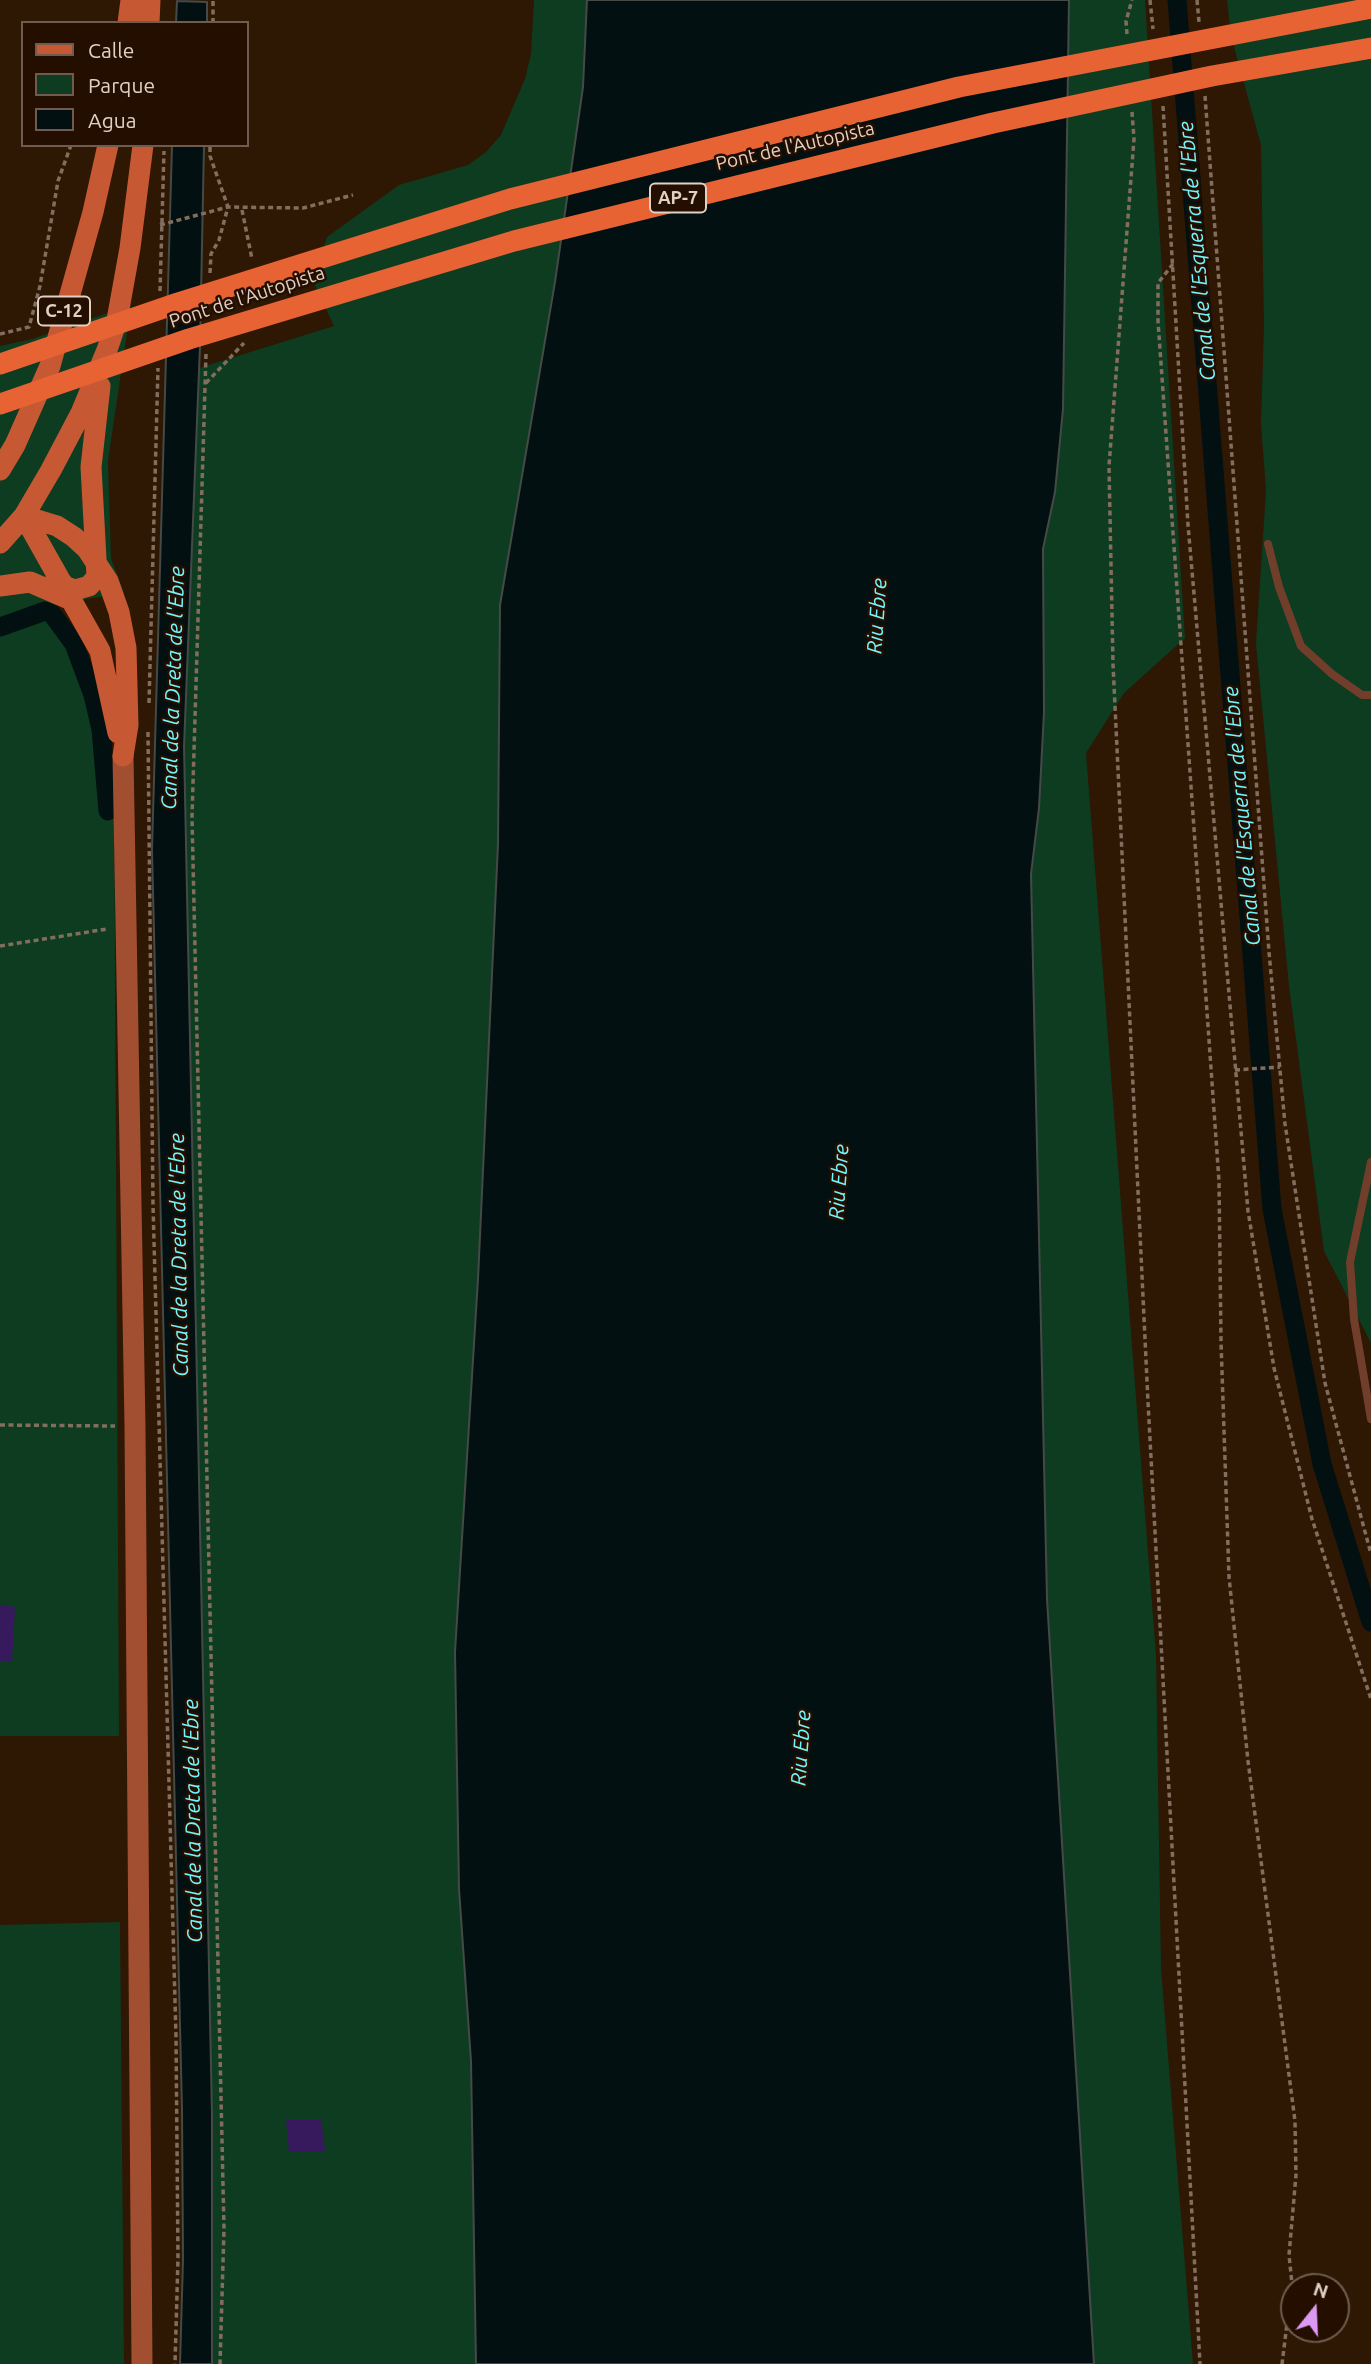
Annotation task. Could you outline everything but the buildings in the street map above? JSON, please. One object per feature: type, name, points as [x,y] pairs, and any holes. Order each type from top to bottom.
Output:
[{"type":"highway","name":"Pont de l'Autopista","points":[[0,364],[178,303],[510,199],[959,87],[1371,8]]},
{"type":"highway","name":"Pont de l'Autopista","points":[[0,404],[189,339],[514,241],[993,123],[1212,76],[1371,48]]},
{"type":"main road","points":[[128,21],[131,0]]},
{"type":"main road","points":[[149,21],[150,0]]},
{"type":"main road","name":"C-12","points":[[0,470],[15,445],[50,366],[93,212],[108,147]]},
{"type":"main road","name":"C-12","points":[[0,543],[23,516],[81,413],[107,350],[117,320],[130,248],[143,147]]},
{"type":"main road","points":[[56,577],[66,587],[80,590],[97,577],[91,467],[107,350]]},
{"type":"main road","points":[[23,516],[65,530],[87,549],[115,599],[126,648],[128,725],[123,756]]},
{"type":"main road","points":[[23,516],[100,651],[123,756]]},
{"type":"main road","points":[[0,586],[17,583],[41,584],[64,596],[80,613]]},
{"type":"street","points":[[123,756],[135,1426],[142,2364]]},
{"type":"lane","points":[[1268,544],[1279,587],[1301,646],[1332,674],[1362,695],[1371,695]]},
{"type":"lane","points":[[1371,1162],[1350,1262],[1354,1319],[1371,1419]]},
{"type":"path","points":[[213,21],[214,0]]},
{"type":"path","points":[[1128,47],[1126,21],[1132,0]]},
{"type":"path","points":[[1197,0],[1199,27]]},
{"type":"path","points":[[1205,96],[1287,1137],[1325,1383],[1371,1554]]},
{"type":"path","points":[[1132,100],[1134,139],[1110,466],[1113,664],[1149,1416],[1200,2364]]},
{"type":"path","points":[[1165,125],[1188,526],[1248,1211],[1274,1368],[1312,1519],[1371,1699]]},
{"type":"path","points":[[0,334],[29,327],[40,286],[58,181],[70,147]]},
{"type":"path","points":[[160,302],[164,147]]},
{"type":"path","points":[[209,281],[211,254],[219,240],[228,207],[210,156],[210,147]]},
{"type":"path","points":[[160,225],[228,207],[242,210],[303,208],[353,195]]},
{"type":"path","points":[[1173,264],[1157,283],[1158,321],[1219,1181],[1220,1342],[1229,1577],[1248,1761],[1295,2121],[1296,2175],[1289,2255],[1292,2284],[1282,2364]]},
{"type":"path","points":[[206,347],[192,817],[224,2229],[220,2364]]},
{"type":"path","points":[[149,716],[159,355]]},
{"type":"path","points":[[148,729],[149,1013],[176,2037],[178,2258],[175,2364]]},
{"type":"path","points":[[0,946],[127,927]]},
{"type":"path","points":[[1235,1070],[1280,1067]]},
{"type":"path","points":[[0,1425],[135,1426]]},
{"type":"green space","points":[[534,0],[587,0],[583,87],[555,282],[500,605],[498,844],[478,1279],[455,1652],[459,1889],[471,2061],[476,2364],[212,2364],[212,2115],[184,746],[199,368],[334,326],[313,281],[327,237],[399,185],[468,165],[486,152],[501,135],[525,79],[531,54]]},
{"type":"green space","points":[[1069,0],[1145,0],[1185,638],[1124,693],[1086,753],[1156,1655],[1161,1969],[1193,2364],[1094,2364],[1047,1599],[1031,874],[1039,808],[1044,712],[1043,549],[1055,492],[1063,409]]},
{"type":"green space","points":[[1227,0],[1371,0],[1371,1343],[1324,1251],[1289,986],[1256,644],[1266,490],[1261,424],[1264,326],[1261,145],[1231,36]]},
{"type":"green space","points":[[131,305],[108,461],[111,558],[124,593],[56,604],[99,684],[114,775],[119,1736],[0,1736],[0,346],[32,339]]},
{"type":"green space","points":[[120,1922],[124,2364],[0,2364],[0,1925]]},
{"type":"water","name":"Riu Ebre","points":[[587,0],[1069,0],[1063,409],[1055,492],[1043,549],[1044,712],[1039,808],[1031,874],[1047,1599],[1094,2364],[476,2364],[471,2061],[459,1889],[455,1652],[478,1279],[498,844],[500,605],[555,282],[583,87]]},
{"type":"water","points":[[177,1],[207,2],[207,21],[176,21]]},
{"type":"water","name":"Canal de la Dreta de l'Ebre","points":[[172,147],[204,147],[200,346],[184,746],[212,2115],[212,2364],[180,2364],[183,2260],[182,2110],[152,849]]},
{"type":"waterway","name":"Canal de l'Esquerra de l'Ebre","points":[[1177,0],[1272,1209],[1322,1464],[1371,1622]]},
{"type":"waterway","points":[[0,627],[45,611],[52,614],[74,644],[93,695],[101,729],[108,811]]}]
